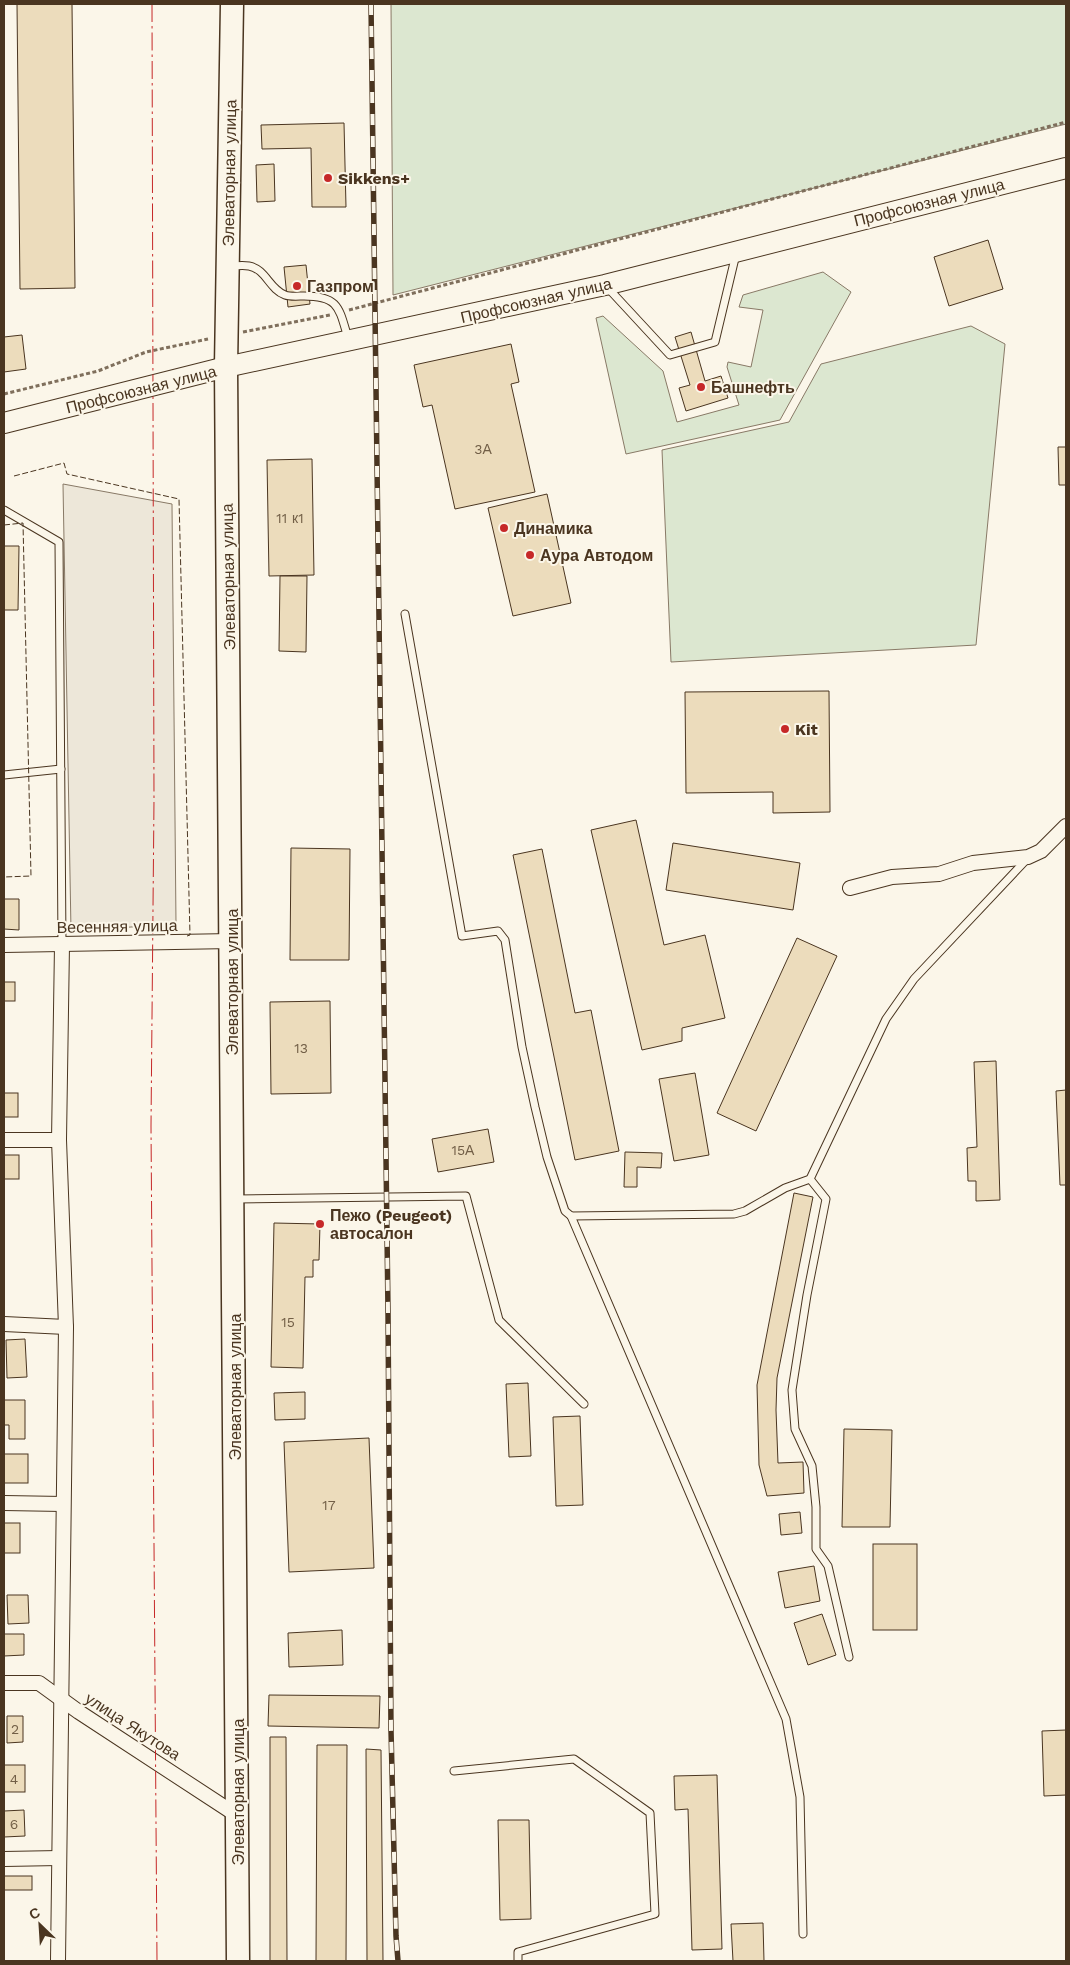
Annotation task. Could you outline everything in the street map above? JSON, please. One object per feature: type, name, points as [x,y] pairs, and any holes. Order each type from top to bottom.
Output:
[{"type":"main road","name":"Элеваторная улица","points":[[232,4],[226,367],[234,1199],[238,1961]]},
{"type":"main road","name":"Профсоюзная улица","points":[[4,423],[226,367],[605,285],[1066,168]]},
{"type":"street","points":[[850,888],[892,877],[939,874],[973,863],[1028,857],[1041,851],[1066,826]]},
{"type":"street","name":"Весенняя улица","points":[[4,945],[232,941]]},
{"type":"street","points":[[58,1961],[66,1327],[59,1140],[62,944]]},
{"type":"street","points":[[4,1140],[59,1140]]},
{"type":"street","points":[[4,1324],[66,1327]]},
{"type":"street","points":[[4,1503],[64,1504]]},
{"type":"street","name":"улица Якутова","points":[[4,1683],[39,1683],[60,1699],[238,1816]]},
{"type":"street","points":[[4,1859],[59,1858]]},
{"type":"lane","points":[[605,285],[670,355],[715,342],[736,251]]},
{"type":"lane","points":[[227,266],[249,266],[262,272],[272,286],[285,296],[320,296],[335,304],[340,312],[349,341]]},
{"type":"lane","points":[[4,510],[59,542],[62,944]]},
{"type":"lane","points":[[405,614],[462,936],[498,930],[505,940],[522,1047],[546,1157],[565,1211],[571,1216],[786,1719],[800,1797],[802,1934]]},
{"type":"lane","points":[[4,775],[61,769]]},
{"type":"lane","points":[[571,1216],[734,1214],[745,1211],[785,1188],[810,1180],[886,1019],[914,979],[1028,857]]},
{"type":"lane","points":[[810,1180],[826,1198],[825,1213],[807,1295],[792,1390],[795,1429],[812,1466],[816,1507],[816,1549],[828,1566],[849,1657]]},
{"type":"lane","points":[[234,1199],[466,1196],[499,1320],[584,1404]]},
{"type":"lane","points":[[454,1771],[574,1759],[650,1813],[656,1914],[518,1952],[518,1961]]},
{"type":"path","points":[[4,394],[98,371],[146,352],[340,312],[1066,122]]},
{"type":"green space","points":[[391,4],[1066,4],[1066,124],[393,295]]},
{"type":"green space","points":[[823,272],[851,292],[780,420],[626,454],[596,318],[603,316],[663,371],[677,422],[739,405],[727,367],[728,362],[751,367],[763,310],[739,307],[743,295]]},
{"type":"green space","points":[[971,326],[1005,344],[976,645],[671,662],[662,450],[789,422],[821,364]]},
{"type":"shaded area","points":[[63,484],[172,504],[176,924],[71,931]]},
{"type":"building","points":[[17,4],[72,4],[75,288],[20,289]]},
{"type":"building","name":"Sikkens+","points":[[344,123],[346,207],[312,207],[311,148],[262,149],[261,125]]},
{"type":"building","points":[[274,164],[275,201],[257,202],[256,165]]},
{"type":"building","points":[[988,240],[1003,289],[949,306],[934,257]]},
{"type":"building","name":"Газпром","points":[[306,265],[310,304],[288,307],[284,267]]},
{"type":"building","points":[[691,332],[705,381],[721,376],[728,398],[686,411],[679,388],[690,385],[675,337]]},
{"type":"building","points":[[22,335],[26,369],[4,372],[4,337]]},
{"type":"building","points":[[511,344],[519,382],[511,384],[535,492],[455,509],[432,405],[423,407],[414,365]]},
{"type":"building","points":[[1058,447],[1066,447],[1066,485],[1059,485]]},
{"type":"building","points":[[312,459],[314,575],[269,576],[267,460]]},
{"type":"building","name":"Аура Автодом","points":[[547,494],[571,603],[513,616],[488,508]]},
{"type":"building","points":[[4,546],[19,546],[18,610],[4,610]]},
{"type":"building","points":[[280,576],[307,576],[306,652],[279,651]]},
{"type":"building","points":[[829,691],[830,812],[773,813],[773,792],[686,793],[685,692]]},
{"type":"building","points":[[636,820],[664,945],[705,935],[725,1018],[682,1028],[682,1041],[642,1050],[591,830]]},
{"type":"building","points":[[673,843],[800,863],[793,910],[666,890]]},
{"type":"building","points":[[291,848],[350,849],[349,960],[290,960]]},
{"type":"building","points":[[542,849],[575,1013],[591,1010],[619,1151],[575,1160],[513,855]]},
{"type":"building","points":[[4,899],[19,899],[19,930],[4,929]]},
{"type":"building","points":[[797,938],[837,956],[756,1131],[717,1113]]},
{"type":"building","points":[[4,982],[15,982],[15,1001],[4,1001]]},
{"type":"building","points":[[330,1001],[331,1093],[271,1094],[270,1002]]},
{"type":"building","points":[[996,1061],[1000,1200],[976,1201],[976,1181],[968,1181],[967,1148],[977,1147],[974,1062]]},
{"type":"building","points":[[695,1073],[709,1155],[674,1161],[659,1079]]},
{"type":"building","points":[[1066,1090],[1066,1185],[1060,1185],[1056,1091]]},
{"type":"building","points":[[4,1093],[18,1093],[18,1117],[4,1117]]},
{"type":"building","points":[[488,1129],[494,1162],[438,1172],[432,1139]]},
{"type":"building","points":[[625,1152],[662,1153],[661,1168],[637,1167],[637,1187],[624,1187]]},
{"type":"building","points":[[4,1155],[19,1155],[19,1179],[4,1179]]},
{"type":"building","points":[[794,1193],[813,1197],[777,1378],[776,1410],[778,1463],[803,1462],[804,1493],[767,1496],[759,1465],[757,1385]]},
{"type":"building","points":[[274,1223],[320,1224],[319,1260],[313,1260],[313,1277],[305,1277],[303,1368],[271,1367]]},
{"type":"building","points":[[25,1339],[27,1377],[7,1378],[6,1340]]},
{"type":"building","points":[[528,1383],[531,1456],[509,1457],[506,1384]]},
{"type":"building","points":[[305,1392],[305,1419],[275,1420],[274,1393]]},
{"type":"building","points":[[4,1400],[25,1400],[25,1439],[9,1439],[9,1425],[4,1425]]},
{"type":"building","points":[[580,1416],[583,1505],[556,1506],[553,1417]]},
{"type":"building","points":[[844,1429],[892,1430],[890,1527],[842,1527]]},
{"type":"building","points":[[369,1438],[374,1568],[289,1572],[284,1442]]},
{"type":"building","points":[[4,1454],[28,1454],[28,1483],[4,1483]]},
{"type":"building","points":[[800,1512],[802,1533],[781,1535],[779,1514]]},
{"type":"building","points":[[4,1523],[20,1523],[20,1553],[4,1553]]},
{"type":"building","points":[[873,1544],[917,1544],[917,1630],[873,1630]]},
{"type":"building","points":[[814,1566],[820,1601],[785,1608],[778,1572]]},
{"type":"building","points":[[7,1595],[28,1595],[29,1623],[8,1624]]},
{"type":"building","points":[[822,1614],[836,1655],[808,1665],[794,1623]]},
{"type":"building","points":[[342,1630],[343,1665],[289,1667],[288,1633]]},
{"type":"building","points":[[4,1634],[24,1634],[24,1655],[4,1656]]},
{"type":"building","points":[[269,1695],[380,1696],[379,1728],[268,1726]]},
{"type":"building","points":[[7,1716],[23,1716],[23,1742],[7,1743]]},
{"type":"building","points":[[1066,1730],[1066,1795],[1044,1796],[1042,1731]]},
{"type":"building","points":[[270,1737],[286,1737],[287,1961],[270,1961]]},
{"type":"building","points":[[317,1745],[347,1745],[346,1961],[316,1961]]},
{"type":"building","points":[[366,1749],[381,1750],[383,1961],[367,1961]]},
{"type":"building","points":[[4,1765],[25,1765],[25,1792],[4,1792]]},
{"type":"building","points":[[717,1775],[722,1949],[692,1950],[688,1809],[675,1810],[674,1776]]},
{"type":"building","points":[[24,1810],[25,1836],[4,1837],[4,1811]]},
{"type":"building","points":[[498,1820],[529,1820],[531,1919],[500,1920]]},
{"type":"building","points":[[4,1876],[32,1876],[32,1890],[4,1890]]},
{"type":"building","points":[[763,1923],[764,1961],[733,1961],[731,1924]]},
{"type":"railway","points":[[371,4],[388,1311],[391,1730],[398,1961]]},
{"type":"fence","points":[[14,476],[64,463],[67,474],[179,499],[190,935],[187,936]]},
{"type":"fence","points":[[4,525],[23,523],[31,876],[4,877]]},
{"type":"power","points":[[152,4],[154,800],[151,1126],[157,1961]]},
{"type":"place","name":"Sikkens+","points":[[328,178]]},
{"type":"place","name":"Газпром","points":[[297,286]]},
{"type":"place","name":"Башнефть","points":[[701,387]]},
{"type":"place","name":"Динамика","points":[[504,528]]},
{"type":"place","name":"Аура Автодом","points":[[530,555]]},
{"type":"place","name":"Kit","points":[[785,729]]},
{"type":"place","name":"Пежо (Peugeot) автосалон","points":[[320,1224]]}]
